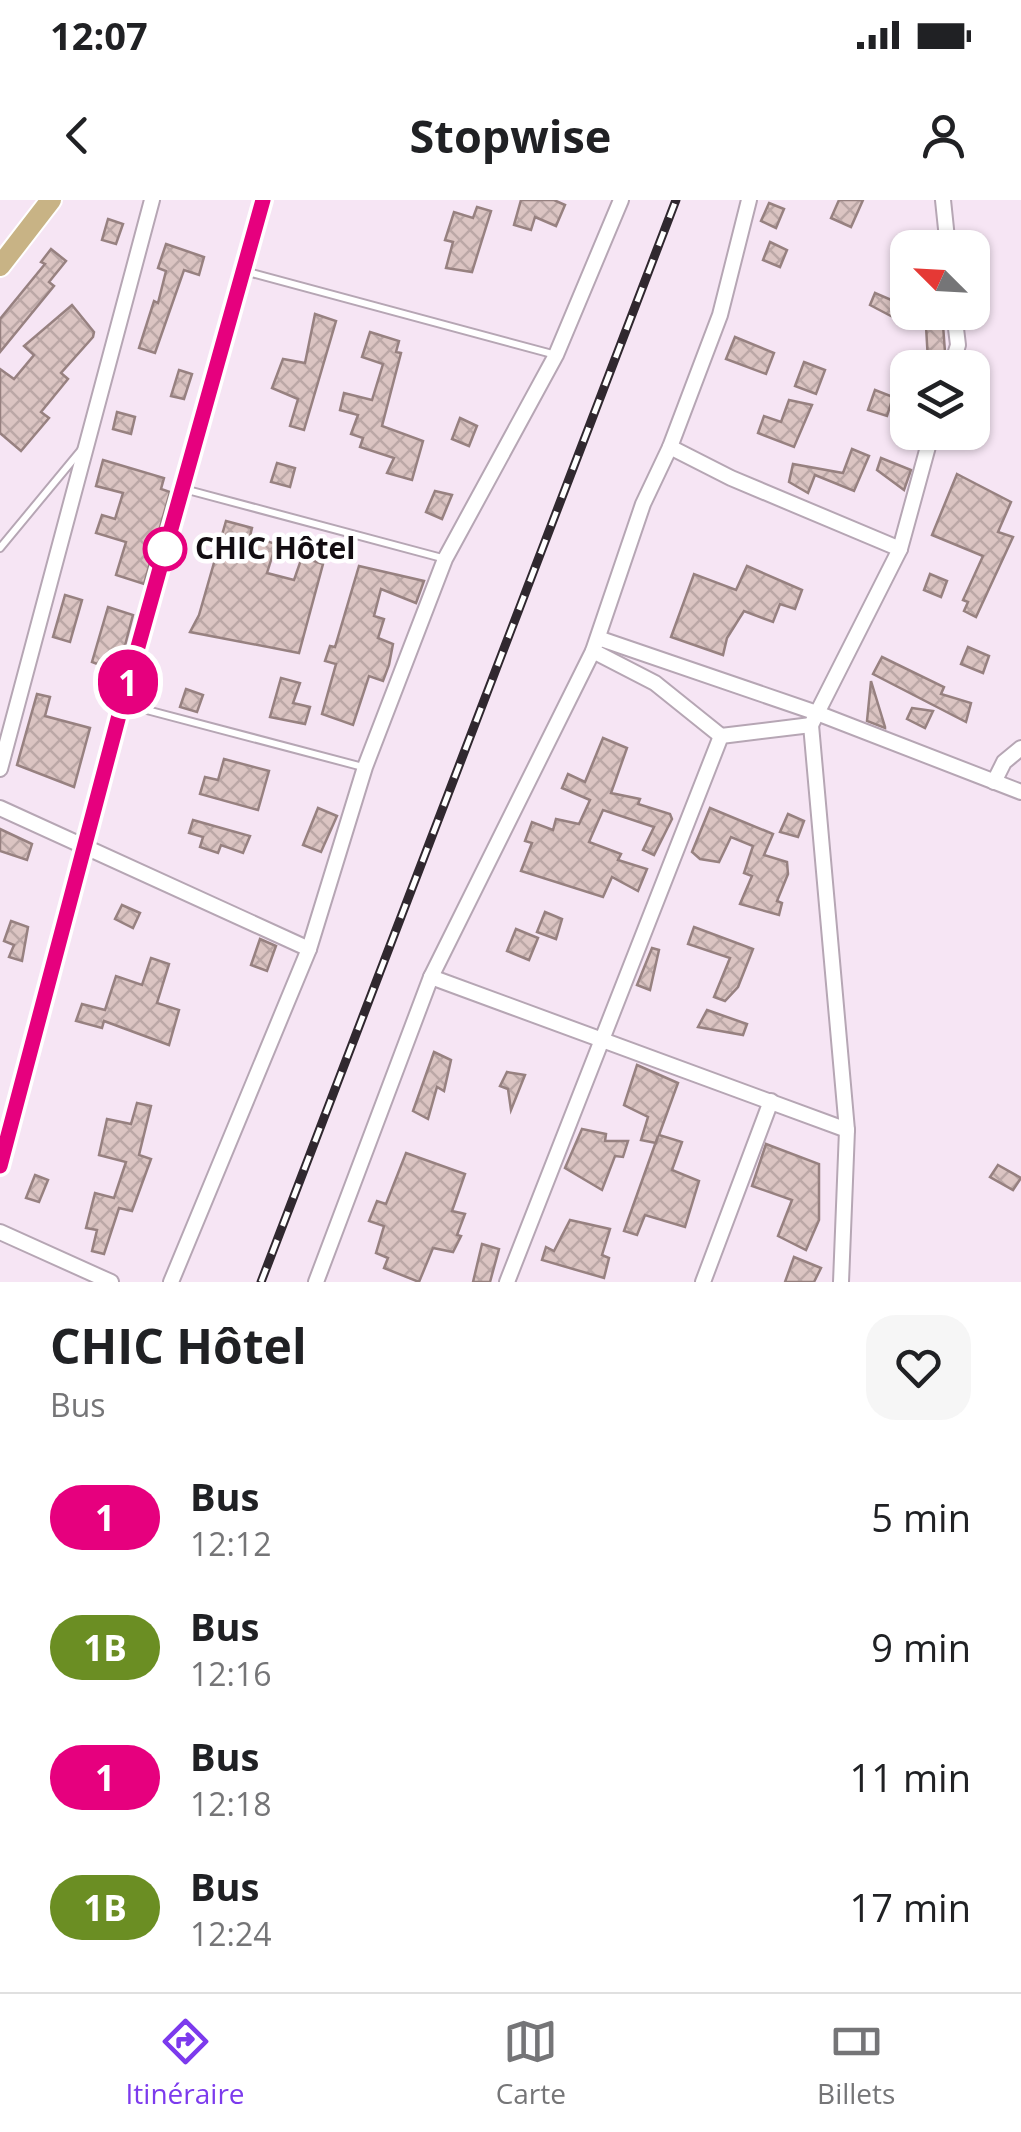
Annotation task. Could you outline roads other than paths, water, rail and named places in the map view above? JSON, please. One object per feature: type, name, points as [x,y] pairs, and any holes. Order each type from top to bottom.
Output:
[{"type":"main road","points":[[0,266],[51,200]]},
{"type":"street","points":[[0,769],[152,200]]},
{"type":"street","points":[[0,1167],[122,704],[263,200]]},
{"type":"street","points":[[171,1282],[309,950],[365,767],[445,558],[556,355],[620,200]]},
{"type":"street","points":[[316,1282],[430,977],[595,645],[643,504],[670,448],[720,315],[749,200]]},
{"type":"street","points":[[943,200],[946,230]]},
{"type":"street","points":[[670,448],[900,549]]},
{"type":"street","points":[[841,1282],[847,1130],[814,719],[900,549],[927,450]]},
{"type":"street","points":[[595,645],[1021,792]]},
{"type":"street","points":[[595,645],[655,683],[721,736],[814,719]]},
{"type":"street","points":[[507,1282],[721,736]]},
{"type":"street","points":[[994,782],[1004,762],[1021,748]]},
{"type":"street","points":[[0,808],[309,950]]},
{"type":"street","points":[[430,977],[847,1130]]},
{"type":"street","points":[[703,1282],[770,1101]]},
{"type":"street","points":[[0,1232],[111,1282]]},
{"type":"lane","points":[[243,271],[556,355]]},
{"type":"lane","points":[[0,548],[87,442]]},
{"type":"lane","points":[[182,489],[445,558]]},
{"type":"lane","points":[[122,704],[365,767]]},
{"type":"railway","points":[[261,1282],[676,200]]},
{"type":"place","name":"CHIC Hôtel","points":[[165,549]]}]
